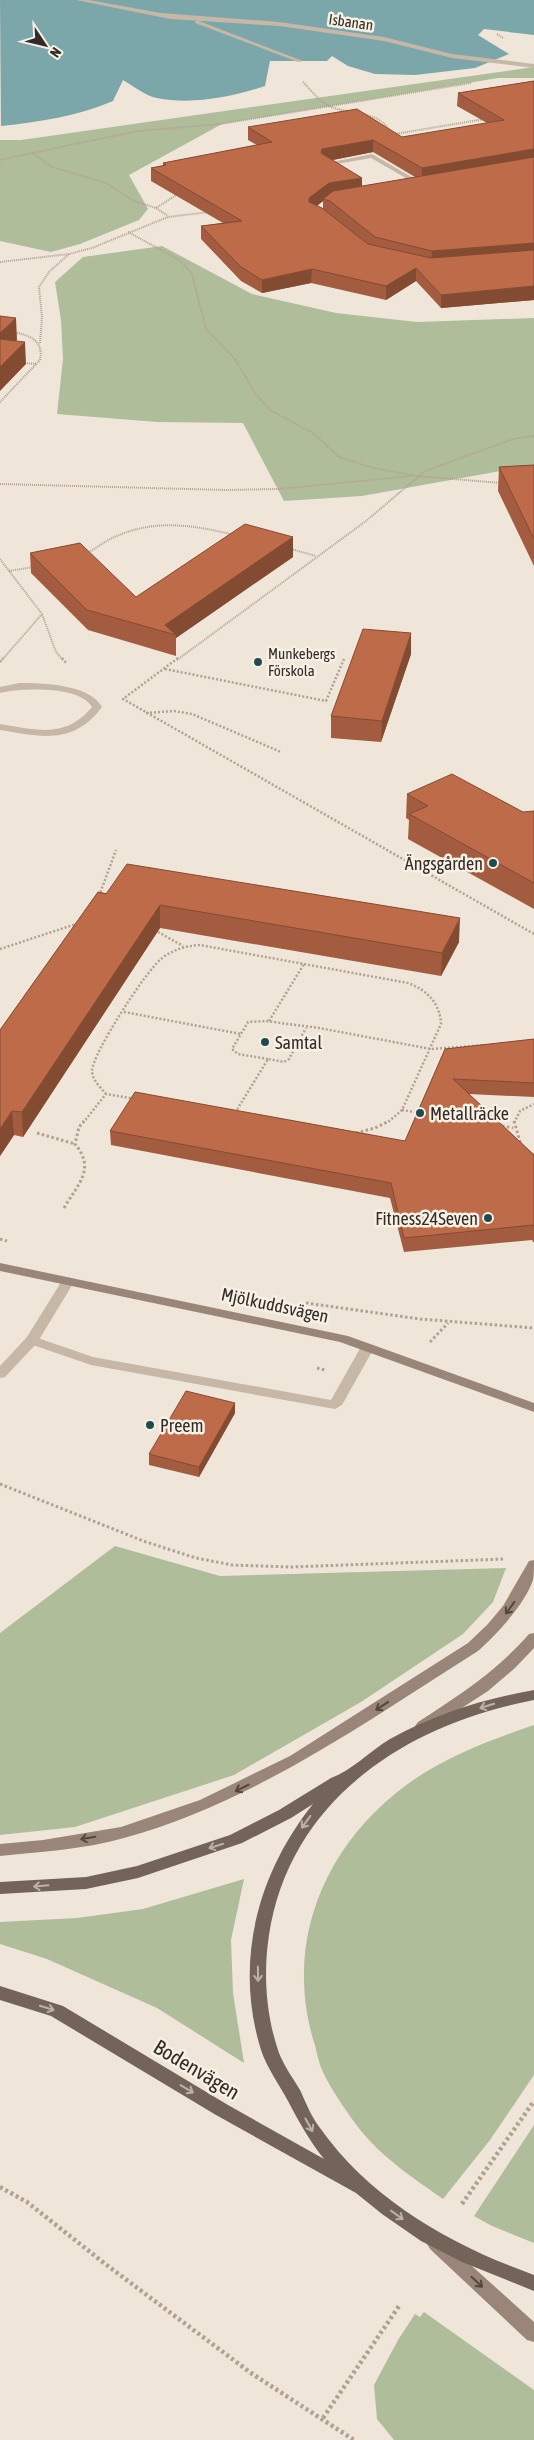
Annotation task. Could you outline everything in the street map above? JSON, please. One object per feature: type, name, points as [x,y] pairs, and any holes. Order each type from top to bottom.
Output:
[{"type":"main road","points":[[0,1888],[86,1883],[138,1872],[236,1839],[285,1814],[392,1745],[449,1718],[516,1698],[534,1695]]},
{"type":"main road","points":[[365,1763],[342,1782],[305,1822],[276,1873],[257,1944],[258,1995],[270,2052],[313,2132],[367,2192],[396,2216],[428,2237],[486,2266],[534,2283]]},
{"type":"main road","name":"Bodenvägen","points":[[0,1993],[57,2011],[222,2110],[367,2192]]},
{"type":"street","name":"Isbanan","points":[[79,0],[201,23],[300,61]]},
{"type":"street","name":"Isbanan","points":[[162,15],[279,24],[384,40],[452,56],[534,66]]},
{"type":"street","points":[[333,169],[325,164],[372,156],[420,184]]},
{"type":"street","points":[[410,186],[429,183]]},
{"type":"street","points":[[0,690],[15,684],[52,689],[85,696],[93,700],[97,707],[78,728],[65,732],[49,733],[0,727]]},
{"type":"street","name":"Mjölkuddsvägen","points":[[0,1267],[313,1332],[367,1348],[534,1408]]},
{"type":"street","points":[[0,1374],[32,1340],[68,1282]]},
{"type":"street","points":[[32,1340],[91,1361],[335,1406],[367,1348]]},
{"type":"street","points":[[0,1850],[43,1846],[122,1833],[206,1804],[295,1760],[473,1647],[488,1634],[512,1607],[534,1566]]},
{"type":"street","points":[[392,1745],[484,1688],[519,1657],[534,1638]]},
{"type":"street","points":[[428,2237],[534,2334]]},
{"type":"path","points":[[300,61],[299,79],[328,106],[362,112],[388,128],[391,135],[398,139]]},
{"type":"path","points":[[0,160],[138,131],[220,124],[473,83]]},
{"type":"path","points":[[32,153],[52,167],[106,183],[134,201],[156,208],[168,217]]},
{"type":"path","points":[[0,262],[69,254],[92,248],[168,217],[210,212]]},
{"type":"path","points":[[128,232],[181,261],[192,274],[206,329],[235,359],[255,393],[270,410],[312,433],[339,457],[373,468],[417,476],[505,483]]},
{"type":"path","points":[[0,402],[37,364],[43,352],[40,343],[42,317],[40,287],[49,272],[69,254]]},
{"type":"path","points":[[7,331],[24,334],[40,343]]},
{"type":"path","points":[[18,362],[37,364]]},
{"type":"path","points":[[97,707],[124,699],[394,499],[417,476],[425,471],[514,439],[534,436]]},
{"type":"path","points":[[0,484],[226,490],[278,489],[417,476]]},
{"type":"path","points":[[83,554],[118,535],[157,525],[198,526],[236,535]]},
{"type":"path","points":[[290,549],[316,556]]},
{"type":"path","points":[[0,559],[42,614],[56,652],[69,666]]},
{"type":"path","points":[[9,571],[37,566]]},
{"type":"path","points":[[0,662],[42,614]]},
{"type":"path","points":[[164,669],[326,701],[344,660]]},
{"type":"path","points":[[118,693],[145,713],[315,807],[534,934]]},
{"type":"path","points":[[145,713],[174,711],[192,714],[281,752]]},
{"type":"path","points":[[97,902],[116,850]]},
{"type":"path","points":[[0,949],[82,922]]},
{"type":"path","points":[[158,932],[183,946]]},
{"type":"path","points":[[145,1101],[106,1094],[95,1082],[92,1070],[97,1053],[155,964],[167,953],[183,946],[200,945],[408,983],[424,990],[433,998],[442,1015],[441,1024],[402,1110],[395,1119],[382,1127],[351,1134]]},
{"type":"path","points":[[269,1021],[304,964]]},
{"type":"path","points":[[124,1012],[241,1034]]},
{"type":"path","points":[[306,1028],[289,1059],[284,1062],[238,1054],[232,1049],[248,1022],[259,1020],[306,1028],[320,1028],[431,1049],[487,1045]]},
{"type":"path","points":[[243,1117],[234,1116],[268,1059]]},
{"type":"path","points":[[75,1144],[79,1127],[106,1094]]},
{"type":"path","points":[[525,1153],[513,1128],[516,1113],[534,1104]]},
{"type":"path","points":[[402,1110],[429,1114]]},
{"type":"path","points":[[494,1125],[513,1128]]},
{"type":"path","points":[[37,1133],[75,1144],[84,1154],[88,1163],[86,1170],[64,1208]]},
{"type":"path","points":[[0,1239],[15,1242]]},
{"type":"path","points":[[299,1302],[413,1319],[534,1328]]},
{"type":"path","points":[[0,1484],[146,1542],[196,1558],[232,1564],[291,1567],[515,1558]]},
{"type":"path","points":[[462,2204],[534,2101]]},
{"type":"path","points":[[0,2188],[27,2202],[104,2263],[252,2372],[354,2440]]},
{"type":"path","points":[[323,2418],[399,2306]]},
{"type":"green space","points":[[534,67],[534,78],[498,78],[222,124],[129,175],[148,209],[139,220],[80,244],[51,252],[0,241],[0,140],[21,140]]},
{"type":"green space","points":[[162,246],[252,294],[336,313],[417,322],[534,318],[534,465],[362,496],[284,501],[243,423],[157,422],[57,414],[63,359],[61,320],[55,282],[83,257]]},
{"type":"green space","points":[[115,1546],[220,1576],[506,1568],[493,1602],[463,1634],[361,1702],[234,1775],[75,1827],[0,1835],[0,1633]]},
{"type":"green space","points":[[534,1725],[534,2075],[490,2140],[443,2199],[396,2165],[374,2145],[351,2117],[326,2078],[321,2068],[313,2039],[306,2004],[304,1969],[308,1936],[316,1904],[330,1873],[348,1844],[370,1817],[411,1781],[444,1761],[479,1745]]},
{"type":"green space","points":[[244,1879],[231,1940],[233,1993],[244,2063],[157,2008],[47,1959],[0,1944],[0,1922],[77,1918],[143,1909]]},
{"type":"green space","points":[[534,2125],[534,2243],[492,2226],[474,2216]]},
{"type":"green space","points":[[424,2312],[534,2390],[534,2440],[394,2440],[377,2419],[374,2385],[398,2340],[415,2314],[420,2317]]},
{"type":"water","points":[[0,0],[534,0],[534,35],[484,29],[478,35],[509,54],[475,68],[415,75],[375,74],[348,66],[332,56],[327,61],[270,61],[265,86],[212,99],[184,101],[157,98],[144,93],[123,80],[113,101],[100,106],[58,118],[1,126]]},
{"type":"building","points":[[534,81],[534,149],[422,168],[373,140],[322,149],[321,153],[362,178],[329,183],[309,198],[309,202],[322,208],[368,244],[431,258],[534,250],[534,286],[441,295],[416,268],[386,286],[312,269],[262,280],[241,267],[201,226],[242,221],[151,168],[166,165],[163,163],[272,142],[248,127],[357,109],[402,137],[504,120],[458,93]]},
{"type":"building","points":[[534,157],[534,243],[432,251],[375,237],[330,201],[323,199],[333,191]]},
{"type":"building","points":[[0,316],[16,318],[0,333]]},
{"type":"building","points":[[0,339],[25,342],[0,367]]},
{"type":"building","points":[[534,465],[534,539],[499,467]]},
{"type":"building","points":[[245,524],[293,537],[165,625],[176,635],[87,610],[30,553],[80,543],[136,597]]},
{"type":"building","points":[[363,629],[411,633],[382,721],[331,716]]},
{"type":"building","points":[[452,774],[523,812],[534,811],[534,883],[409,814],[428,806],[407,794]]},
{"type":"building","points":[[127,864],[460,918],[442,953],[160,905],[22,1112],[12,1111],[0,1129],[0,1030],[98,892],[106,894]]},
{"type":"building","points":[[534,1039],[534,1083],[453,1079],[534,1154],[534,1227],[533,1225],[404,1238],[391,1183],[110,1131],[135,1092],[405,1141],[445,1049]]},
{"type":"building","points":[[186,1391],[235,1403],[199,1467],[149,1454]]},
{"type":"place","name":"Munkebergs Förskola","points":[[258,662]]},
{"type":"place","name":"Ängsgården","points":[[493,863]]},
{"type":"place","name":"Samtal","points":[[265,1042]]},
{"type":"place","name":"Metallräcke","points":[[420,1113]]},
{"type":"place","name":"Fitness24Seven","points":[[488,1218]]},
{"type":"place","name":"Preem","points":[[150,1425]]}]
